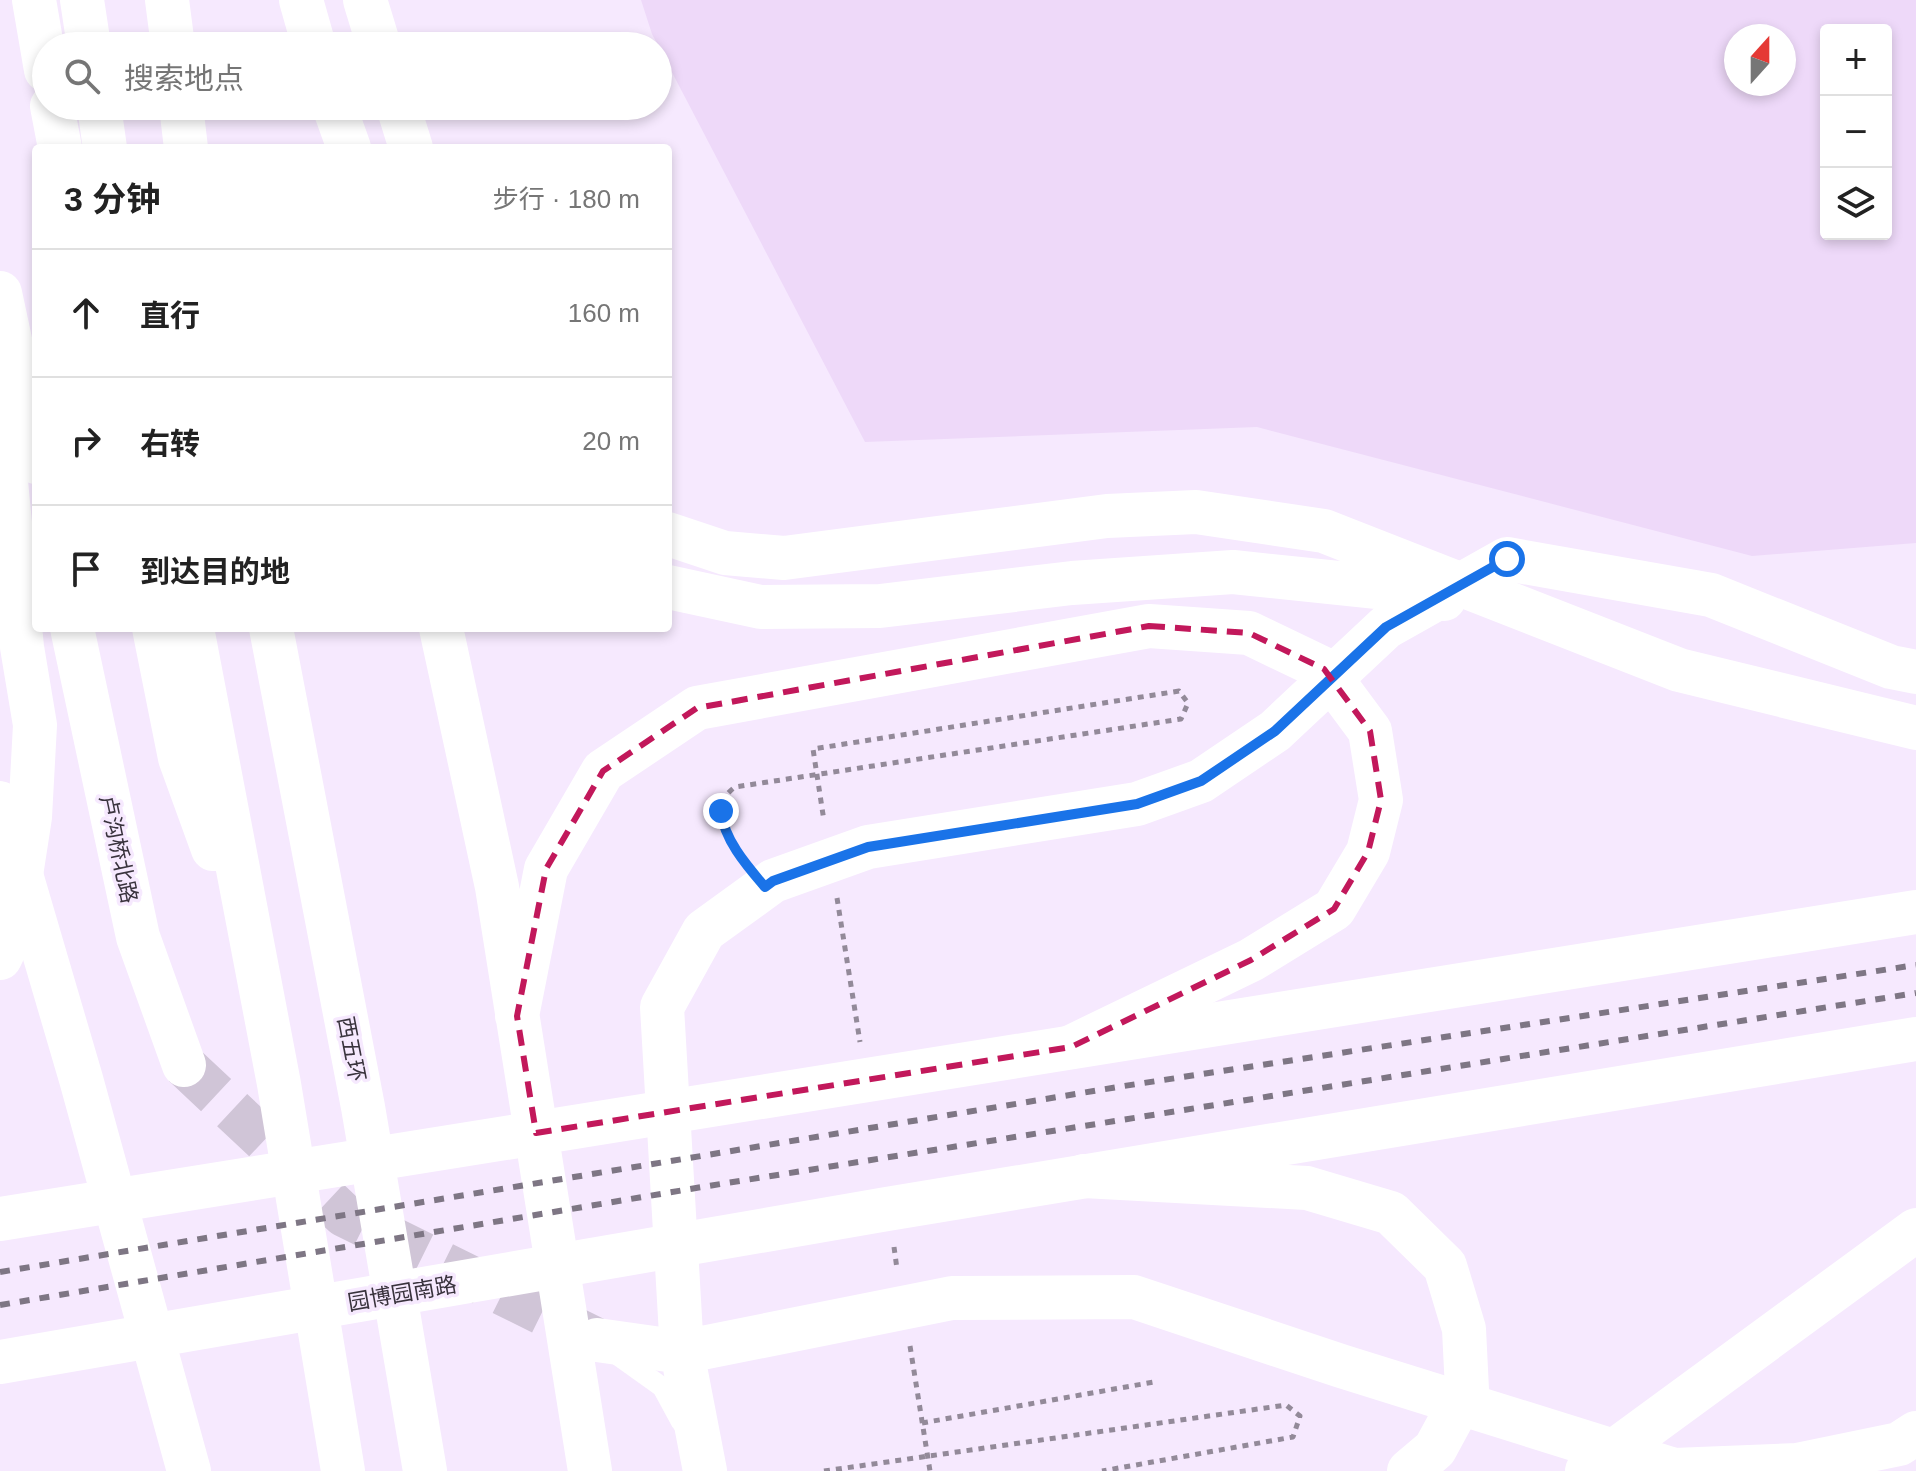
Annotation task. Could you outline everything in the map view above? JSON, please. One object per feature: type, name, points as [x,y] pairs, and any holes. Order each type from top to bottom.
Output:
[{"type":"main road","points":[[34,0],[39,32]]},
{"type":"main road","points":[[82,0],[87,32]]},
{"type":"main road","points":[[167,0],[171,32]]},
{"type":"main road","points":[[301,0],[310,32]]},
{"type":"main road","points":[[365,0],[375,32]]},
{"type":"main road","points":[[55,120],[59,144]]},
{"type":"main road","points":[[101,120],[104,144]]},
{"type":"main road","points":[[183,120],[186,144]]},
{"type":"main road","points":[[333,120],[337,144]]},
{"type":"main road","points":[[337,120],[347,144]]},
{"type":"main road","points":[[402,120],[410,144]]},
{"type":"main road","points":[[0,293],[32,443]]},
{"type":"main road","points":[[0,420],[22,647],[35,725],[30,817],[12,933],[0,958]]},
{"type":"main road","points":[[672,535],[725,553],[784,558],[1107,516],[1196,512],[1324,531],[1392,574]]},
{"type":"main road","points":[[704,1466],[682,1352],[662,1007],[704,931],[773,881],[868,847],[1137,804],[1201,781],[1275,731],[1386,627],[1507,559],[1711,595],[1891,667],[1916,672]]},
{"type":"main road","points":[[672,588],[761,607],[880,606],[1072,583],[1233,572],[1392,574],[1549,619],[1679,670],[1916,728]]},
{"type":"main road","points":[[517,1016],[546,869],[595,784],[603,771],[697,708],[1149,626],[1249,633],[1324,669],[1370,731],[1381,800],[1368,852],[1334,909],[1251,960],[1071,1047]]},
{"type":"main road","name":"卢沟桥北路","points":[[73,632],[138,937],[184,1065]]},
{"type":"main road","points":[[155,632],[180,758],[259,977]]},
{"type":"main road","points":[[193,632],[259,977],[343,1471]]},
{"type":"main road","name":"西五环","points":[[272,632],[363,1107],[425,1471]]},
{"type":"main road","points":[[442,632],[497,887],[593,1461]]},
{"type":"main road","points":[[0,803],[86,1094],[189,1471]]},
{"type":"main road","points":[[0,1219],[1916,912]]},
{"type":"main road","points":[[1084,1176],[1916,1039]]},
{"type":"main road","points":[[1084,1176],[1307,1188],[1391,1213],[1445,1266],[1464,1329],[1467,1390],[1435,1449],[1409,1471]]},
{"type":"main road","name":"园博园南路","points":[[0,1362],[1084,1176]]},
{"type":"main road","points":[[1587,1471],[1916,1230]]},
{"type":"main road","points":[[597,1340],[682,1352],[952,1298],[1134,1297],[1341,1366],[1674,1470],[1794,1468],[1899,1444],[1916,1433]]},
{"type":"lane","points":[[597,1340],[662,1387],[704,1466]]},
{"type":"path","points":[[765,887],[746,866],[722,825],[725,794],[735,787],[1181,719],[1188,703],[1179,691],[813,749],[824,821]]},
{"type":"path","points":[[837,897],[867,1080]]},
{"type":"path","points":[[922,1423],[1154,1382]]},
{"type":"path","points":[[824,1471],[1286,1405],[1300,1416],[1293,1437],[1102,1471]]},
{"type":"highlighted area","points":[[1149,626],[1249,633],[1324,669],[1370,731],[1381,800],[1368,852],[1334,909],[1251,960],[1071,1047],[536,1133],[517,1016],[546,869],[603,771],[697,708]]},
{"type":"shaded area","points":[[641,0],[1916,0],[1916,543],[1752,556],[1257,427],[865,442],[672,72],[672,32],[651,32]]},
{"type":"tunnel","points":[[184,1065],[344,1215],[597,1340]]},
{"type":"railway","points":[[0,1272],[1124,1086],[1916,965]]},
{"type":"railway","points":[[0,1305],[702,1187],[1916,993]]},
{"type":"route","points":[[721,811],[722,825],[746,866],[765,887],[773,881],[868,847],[1137,804],[1201,781],[1275,731],[1386,627],[1507,559]]}]
